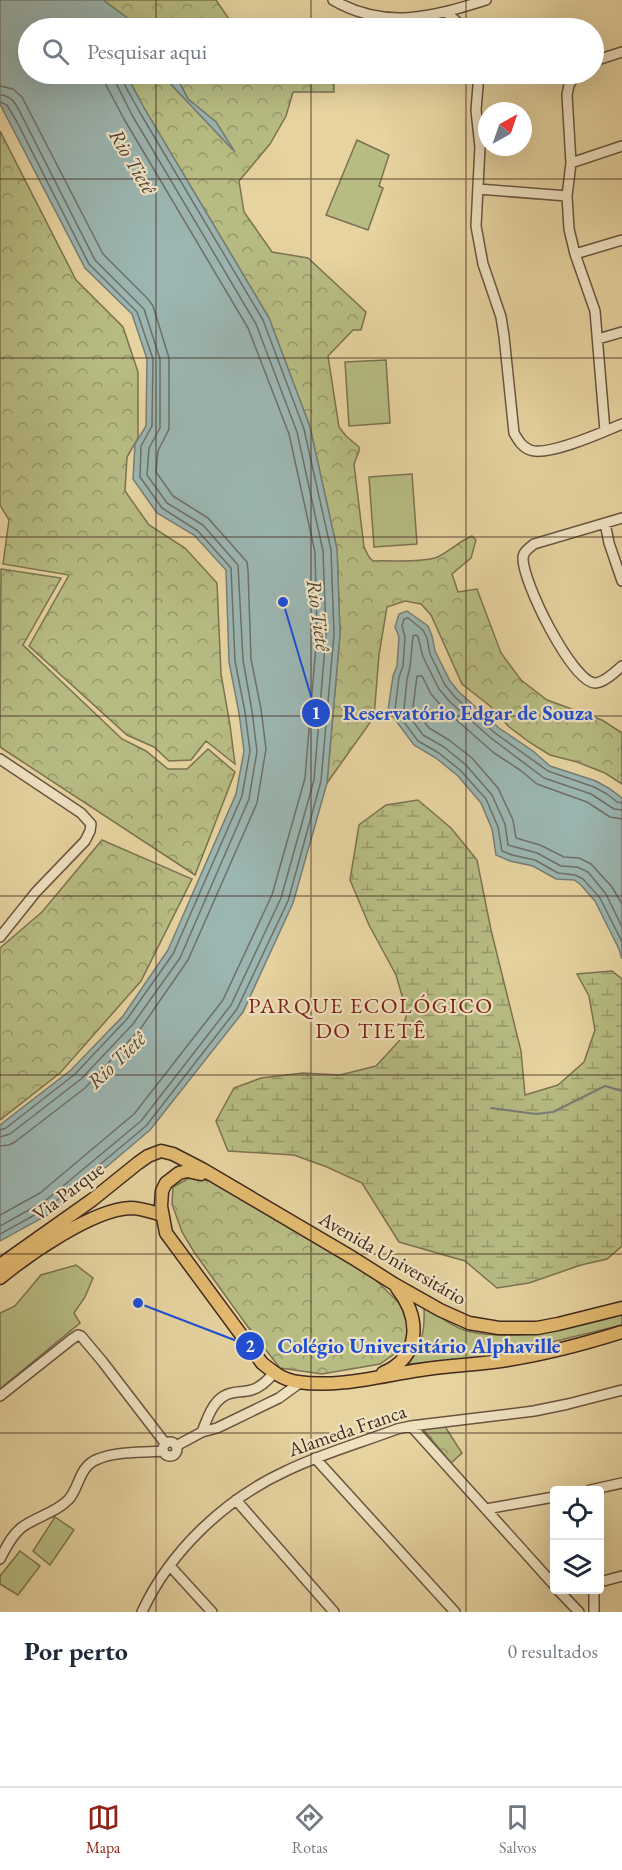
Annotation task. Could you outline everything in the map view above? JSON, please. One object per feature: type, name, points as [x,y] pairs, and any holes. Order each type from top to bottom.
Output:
[{"type":"main road","name":"Avenida Universitário","points":[[161,1151],[173,1154],[394,1284],[469,1323],[513,1329],[548,1326],[622,1308]]},
{"type":"main road","name":"Via Parque","points":[[0,1265],[92,1200],[138,1163],[161,1151]]},
{"type":"main road","points":[[212,1176],[187,1171],[179,1173],[166,1183],[162,1191],[161,1206],[166,1233],[262,1363],[274,1373],[301,1382],[337,1383],[435,1367],[506,1360],[556,1351],[622,1332]]},
{"type":"main road","name":"Via Parque","points":[[0,1278],[75,1227],[107,1214],[130,1208],[162,1215]]},
{"type":"main road","points":[[377,1376],[392,1369],[404,1358],[411,1344],[414,1328],[411,1311],[394,1284]]},
{"type":"street","points":[[334,0],[363,13],[390,18]]},
{"type":"street","points":[[404,18],[447,13],[486,0]]},
{"type":"street","points":[[447,13],[453,18]]},
{"type":"street","points":[[604,58],[622,52]]},
{"type":"street","points":[[478,84],[476,110],[480,147],[476,216],[478,241],[483,264],[501,317],[512,423],[517,440],[530,450],[539,452],[570,444],[622,424]]},
{"type":"street","points":[[570,84],[567,95],[571,163],[567,196],[569,229],[575,254],[595,311],[605,431]]},
{"type":"street","points":[[571,163],[622,146]]},
{"type":"street","points":[[478,189],[567,196]]},
{"type":"street","points":[[575,254],[622,240]]},
{"type":"street","points":[[598,339],[622,332]]},
{"type":"street","points":[[622,518],[534,544],[525,553],[523,560],[528,581],[539,607],[566,656],[581,674],[587,680],[598,683],[622,666]]},
{"type":"street","points":[[605,524],[622,581]]},
{"type":"street","points":[[0,759],[81,813],[91,824],[85,841],[36,892],[0,938]]},
{"type":"street","points":[[0,1396],[72,1339],[78,1335],[81,1336],[121,1385],[164,1447],[165,1455],[174,1456],[176,1446],[271,1402],[288,1393],[301,1382]]},
{"type":"street","points":[[202,1432],[214,1405],[224,1396],[237,1391],[251,1391],[274,1373]]},
{"type":"street","points":[[261,1385],[271,1402]]},
{"type":"street","name":"Alameda Franca","points":[[142,1612],[170,1566],[216,1516],[271,1478],[315,1458],[411,1426],[534,1411],[622,1390]]},
{"type":"street","points":[[411,1426],[550,1578]]},
{"type":"street","points":[[0,1559],[11,1539],[21,1528],[69,1499],[78,1479],[90,1463],[111,1455],[164,1447]]},
{"type":"street","points":[[315,1458],[454,1612]]},
{"type":"street","points":[[604,1488],[622,1483]]},
{"type":"street","points":[[486,1509],[550,1498]]},
{"type":"street","points":[[236,1500],[334,1612]]},
{"type":"street","points":[[170,1566],[212,1612]]},
{"type":"street","points":[[604,1581],[622,1576]]},
{"type":"street","points":[[564,1594],[579,1612]]},
{"type":"street","points":[[594,1594],[594,1612]]},
{"type":"green space","points":[[103,0],[216,0],[228,18],[127,18]]},
{"type":"green space","points":[[131,84],[171,84],[233,150],[216,122],[188,99],[180,84],[334,85],[334,92],[293,92],[286,116],[270,144],[239,181],[244,212],[272,252],[308,258],[366,312],[361,330],[353,330],[328,356],[339,427],[359,447],[354,464],[364,547],[373,561],[420,560],[435,558],[472,536],[476,540],[471,558],[452,574],[458,592],[477,589],[501,653],[521,680],[547,700],[602,720],[622,733],[622,784],[605,773],[550,755],[508,726],[490,706],[462,684],[431,615],[421,604],[405,601],[387,607],[379,655],[374,717],[327,783],[340,634],[337,549],[310,427],[269,318]]},
{"type":"green space","points":[[0,131],[76,280],[123,327],[138,372],[138,438],[127,457],[125,491],[149,525],[185,548],[217,583],[221,674],[235,764],[206,741],[191,760],[169,761],[154,747],[127,735],[29,646],[69,575],[3,564],[9,520],[0,505]]},
{"type":"green space","points":[[357,140],[389,155],[379,186],[383,188],[368,230],[326,215]]},
{"type":"green space","points":[[386,360],[390,423],[349,426],[345,362]]},
{"type":"green space","points":[[412,474],[417,544],[374,547],[369,477]]},
{"type":"green space","points":[[1,569],[61,578],[23,645],[122,739],[146,751],[168,769],[187,769],[208,749],[235,772],[195,875],[0,747]]},
{"type":"green space","points":[[418,800],[451,828],[477,860],[491,930],[521,1051],[525,1095],[558,1085],[584,1062],[595,1030],[589,996],[577,974],[612,971],[622,979],[622,1246],[607,1259],[581,1265],[529,1283],[497,1288],[465,1261],[399,1242],[362,1183],[294,1155],[228,1151],[216,1121],[234,1088],[261,1078],[303,1073],[340,1075],[376,1066],[400,1040],[407,1013],[396,975],[369,925],[350,880],[359,825],[386,805]]},
{"type":"green space","points":[[102,840],[192,879],[141,981],[60,1073],[0,1120],[0,948],[42,912]]},
{"type":"green space","points":[[191,1177],[210,1181],[374,1278],[405,1309],[409,1336],[403,1348],[380,1364],[322,1374],[280,1368],[248,1327],[182,1232],[172,1204],[173,1187]]},
{"type":"green space","points":[[76,1265],[93,1278],[85,1297],[74,1313],[80,1323],[0,1389],[0,1313],[15,1306],[41,1275]]},
{"type":"green space","points":[[424,1305],[456,1327],[486,1334],[526,1335],[585,1325],[622,1315],[622,1325],[491,1357],[408,1364],[422,1336]]},
{"type":"green space","points":[[444,1425],[462,1453],[451,1463],[423,1429]]},
{"type":"green space","points":[[55,1517],[74,1530],[50,1565],[33,1551]]},
{"type":"green space","points":[[20,1551],[40,1566],[18,1595],[0,1584],[0,1576]]},
{"type":"water","name":"Rio Tietê","points":[[0,0],[103,0],[127,18],[18,18],[18,84],[131,84],[269,318],[310,427],[337,549],[340,634],[327,783],[293,903],[243,1012],[150,1130],[53,1212],[0,1241],[0,1125],[71,1070],[123,1016],[168,950],[236,794],[244,751],[229,662],[226,570],[194,535],[157,513],[133,479],[135,444],[146,426],[147,359],[132,314],[85,268],[0,104]]},
{"type":"water","points":[[171,84],[180,84],[188,99],[216,122],[235,152]]},
{"type":"water","points":[[407,611],[428,626],[435,651],[450,681],[499,728],[533,751],[550,766],[596,781],[622,798],[622,959],[595,901],[580,884],[574,880],[556,879],[533,866],[496,855],[492,829],[481,803],[458,776],[436,758],[414,745],[388,710],[393,676],[397,666],[399,637],[395,627],[399,614]]},
{"type":"waterway","points":[[491,1108],[536,1114],[553,1112],[605,1086],[622,1091]]},
{"type":"place","name":"Reservatório Edgar de Souza","points":[[283,602]]},
{"type":"place","name":"Colégio Universitário Alphaville","points":[[138,1303]]},
{"type":"district","name":"PARQUE ECOLÓGICO DO TIETÊ","points":[[371,1018]]}]
